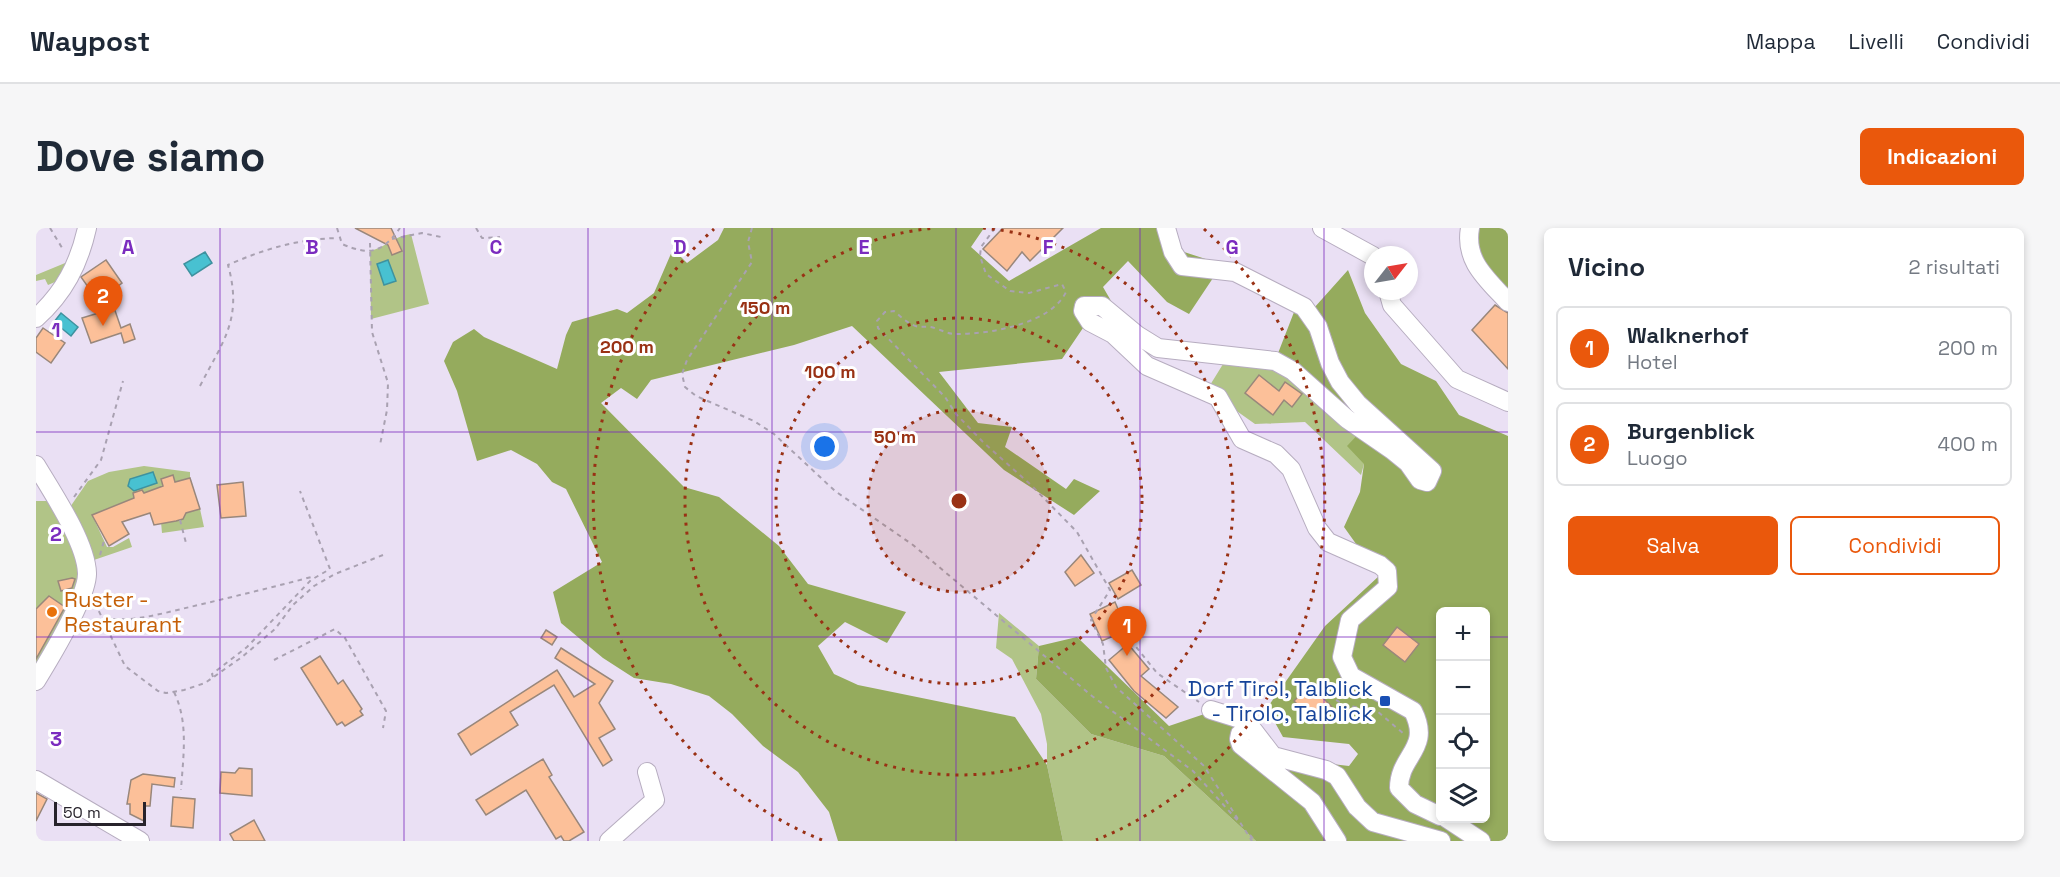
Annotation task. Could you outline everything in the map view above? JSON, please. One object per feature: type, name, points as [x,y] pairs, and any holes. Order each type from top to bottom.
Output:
[{"type":"street","points":[[36,318],[49,306],[74,269],[87,228]]},
{"type":"street","points":[[1166,228],[1173,252],[1182,266],[1235,272],[1304,307],[1318,327],[1329,363],[1340,382],[1358,404],[1432,471],[1427,482],[1420,480],[1408,463],[1347,419],[1293,371],[1275,361],[1158,348],[1137,335],[1102,306],[1084,306],[1083,311],[1090,322],[1113,334],[1147,366],[1218,397],[1242,439],[1276,454],[1291,469],[1317,528],[1328,542],[1380,565],[1387,571],[1388,587],[1350,620],[1342,657],[1351,676],[1413,711],[1418,726],[1418,747],[1403,767],[1399,788],[1414,804],[1436,814]]},
{"type":"street","points":[[1322,228],[1364,251]]},
{"type":"street","points":[[1470,228],[1467,241],[1475,266],[1508,302]]},
{"type":"street","points":[[1391,300],[1392,305],[1457,379],[1508,402]]},
{"type":"street","points":[[36,465],[63,511],[92,569],[64,632],[36,681]]},
{"type":"street","points":[[1211,710],[1240,719],[1257,733],[1273,756],[1326,770],[1337,777],[1357,807],[1373,822],[1441,841]]},
{"type":"street","points":[[1250,728],[1240,734],[1241,745],[1312,801],[1337,841]]},
{"type":"street","points":[[609,841],[655,800],[647,772]]},
{"type":"street","points":[[36,780],[140,841]]},
{"type":"street","points":[[1452,823],[1481,841]]},
{"type":"path","points":[[50,228],[74,269]]},
{"type":"path","points":[[337,228],[338,238],[342,244],[362,252],[383,248],[400,228]]},
{"type":"path","points":[[476,228],[482,238],[500,237]]},
{"type":"path","points":[[752,228],[748,242],[752,262],[687,360],[682,374],[685,387],[696,396],[754,421],[774,434],[835,491],[913,545],[1092,696],[1193,771],[1254,841]]},
{"type":"path","points":[[995,228],[981,247],[980,256],[986,274],[1010,291],[1029,293],[1062,284],[1066,292],[1061,303],[1014,327],[988,333],[974,331],[957,335],[932,327],[914,327],[894,311],[885,312],[877,321],[878,328],[945,397],[956,414],[977,436],[1077,532],[1110,590],[1091,620],[1103,644],[1106,668],[1116,687],[1204,766],[1245,830]]},
{"type":"path","points":[[392,238],[422,233],[441,237]]},
{"type":"path","points":[[200,386],[229,329],[234,314],[234,287],[228,265],[265,249],[294,242],[338,238]]},
{"type":"path","points":[[370,243],[372,332],[388,383],[387,410],[380,445]]},
{"type":"path","points":[[63,511],[101,460],[123,381]]},
{"type":"path","points":[[104,618],[122,619],[168,612],[283,587],[317,576],[330,569],[300,491]]},
{"type":"path","points":[[180,520],[186,543]]},
{"type":"path","points":[[104,541],[92,569],[92,594],[125,666],[158,691],[174,692],[205,683],[213,677],[275,629],[293,605],[314,586],[335,574],[383,555]]},
{"type":"path","points":[[213,677],[212,674],[247,647],[276,618],[280,610],[317,576]]},
{"type":"path","points":[[274,660],[335,629],[345,638],[386,711],[383,728]]},
{"type":"path","points":[[1125,633],[1157,673],[1211,710]]},
{"type":"path","points":[[1321,690],[1344,705],[1377,711],[1409,739],[1414,752]]},
{"type":"path","points":[[174,692],[182,713],[184,728],[181,790]]},
{"type":"green space","points":[[724,228],[984,228],[971,247],[1009,281],[1101,228],[1172,228],[1178,250],[1218,263],[1215,275],[1189,314],[1167,302],[1128,261],[1103,287],[1118,313],[1083,328],[1062,359],[939,372],[978,423],[1012,427],[1005,447],[1066,489],[1074,479],[1100,491],[1074,515],[1004,470],[852,326],[794,345],[651,380],[637,399],[621,388],[601,403],[684,487],[719,497],[779,546],[808,584],[906,612],[887,643],[845,622],[818,646],[834,674],[858,685],[1015,717],[1047,765],[1063,841],[838,841],[829,812],[798,772],[763,746],[732,714],[709,696],[671,684],[634,678],[603,658],[561,623],[553,592],[602,562],[566,489],[552,482],[537,464],[511,450],[477,461],[457,391],[444,361],[453,342],[474,329],[484,337],[557,369],[572,322],[617,309],[627,313],[654,293],[673,249],[687,263],[718,240]]},
{"type":"green space","points":[[1464,228],[1508,228],[1508,310]]},
{"type":"green space","points":[[411,234],[429,304],[371,319],[370,251]]},
{"type":"green space","points":[[70,261],[55,282],[48,285],[45,279],[36,281],[36,275]]},
{"type":"green space","points":[[1348,270],[1365,313],[1401,364],[1436,381],[1459,415],[1508,436],[1508,841],[1256,841],[1164,756],[1091,734],[1036,679],[1039,646],[1077,637],[1169,726],[1237,703],[1258,725],[1275,752],[1315,762],[1349,766],[1358,754],[1349,744],[1283,737],[1267,708],[1325,626],[1379,576],[1344,527],[1360,492],[1364,464],[1347,446],[1362,430],[1275,361],[1296,307],[1314,308]]},
{"type":"green space","points":[[1228,356],[1263,358],[1362,430],[1364,464],[1361,475],[1305,422],[1255,424],[1207,390]]},
{"type":"green space","points":[[144,466],[190,472],[190,478],[175,482],[173,475],[161,479],[163,486],[145,499],[142,490],[134,498],[92,515],[107,547],[113,547],[129,538],[132,547],[94,560],[68,510],[88,481],[109,472]]},
{"type":"green space","points":[[36,501],[52,501],[86,566],[36,681]]},
{"type":"green space","points":[[200,509],[204,527],[162,533],[161,522],[183,519],[186,513]]},
{"type":"green space","points":[[999,613],[1039,646],[1036,679],[1091,734],[1164,756],[1256,841],[1063,841],[1047,765],[1047,744],[1041,714],[1012,659],[996,648]]},
{"type":"water","points":[[205,252],[212,263],[192,276],[184,264]]},
{"type":"water","points":[[388,260],[396,281],[384,285],[377,264]]},
{"type":"water","points":[[61,313],[78,327],[71,336],[54,322]]},
{"type":"water","points":[[153,472],[157,483],[134,491],[128,486],[130,479]]},
{"type":"building","points":[[355,228],[391,228],[402,251],[392,255],[388,245]]},
{"type":"building","points":[[1003,228],[1063,228],[1030,261],[1022,252],[1007,271],[983,249]]},
{"type":"building","points":[[106,260],[122,283],[109,293],[121,328],[130,324],[135,339],[124,343],[121,333],[91,343],[82,318],[105,311],[81,277]]},
{"type":"building","points":[[1495,305],[1508,313],[1508,369],[1472,330]]},
{"type":"building","points":[[43,328],[65,343],[51,363],[36,352],[36,338]]},
{"type":"building","points":[[1259,375],[1279,391],[1285,382],[1302,394],[1292,407],[1284,400],[1273,415],[1245,393]]},
{"type":"building","points":[[173,475],[175,482],[190,478],[200,509],[186,513],[183,519],[154,525],[150,513],[122,522],[129,534],[109,546],[92,515],[134,498],[133,493],[142,490],[144,493],[163,486],[161,479]]},
{"type":"building","points":[[243,482],[246,516],[221,518],[217,485]]},
{"type":"building","points":[[1081,555],[1094,573],[1075,586],[1065,572]]},
{"type":"building","points":[[1132,570],[1141,585],[1118,599],[1109,583]]},
{"type":"building","points":[[75,579],[72,588],[61,591],[58,581]]},
{"type":"building","points":[[49,596],[65,607],[36,659],[36,609]]},
{"type":"building","points":[[1115,602],[1127,630],[1102,641],[1090,614]]},
{"type":"building","points":[[1397,627],[1419,644],[1405,662],[1383,645]]},
{"type":"building","points":[[546,630],[557,637],[552,645],[541,638]]},
{"type":"building","points":[[1128,644],[1149,669],[1141,676],[1178,707],[1166,718],[1134,691],[1109,660]]},
{"type":"building","points":[[561,648],[613,681],[599,703],[615,729],[599,738],[612,760],[603,766],[554,685],[510,712],[518,725],[471,755],[458,734],[557,670],[574,697],[595,684],[555,658]]},
{"type":"building","points":[[320,656],[338,684],[343,680],[362,709],[360,711],[363,715],[345,726],[342,722],[337,725],[301,668]]},
{"type":"building","points":[[1310,685],[1332,707],[1316,723],[1294,701]]},
{"type":"building","points":[[543,759],[552,775],[549,777],[584,832],[569,841],[564,841],[561,836],[556,839],[526,790],[486,815],[476,800]]},
{"type":"building","points":[[239,768],[252,769],[252,796],[220,793],[221,772],[235,773]]},
{"type":"building","points":[[143,774],[175,778],[174,787],[152,784],[150,806],[145,806],[144,821],[130,814],[130,804],[127,804],[131,780]]},
{"type":"building","points":[[36,793],[47,799],[36,821]]},
{"type":"building","points":[[173,797],[195,799],[193,828],[171,826]]},
{"type":"building","points":[[254,820],[265,841],[234,841],[230,834]]},
{"type":"place","name":"Burgenblick","points":[[103,326]]},
{"type":"place","name":"Ruster - Restaurant","points":[[52,612]]},
{"type":"place","name":"Walknerhof","points":[[1127,656]]},
{"type":"place","name":"Dorf Tirol, Talblick - Tirolo, Talblick","points":[[1385,701]]}]
